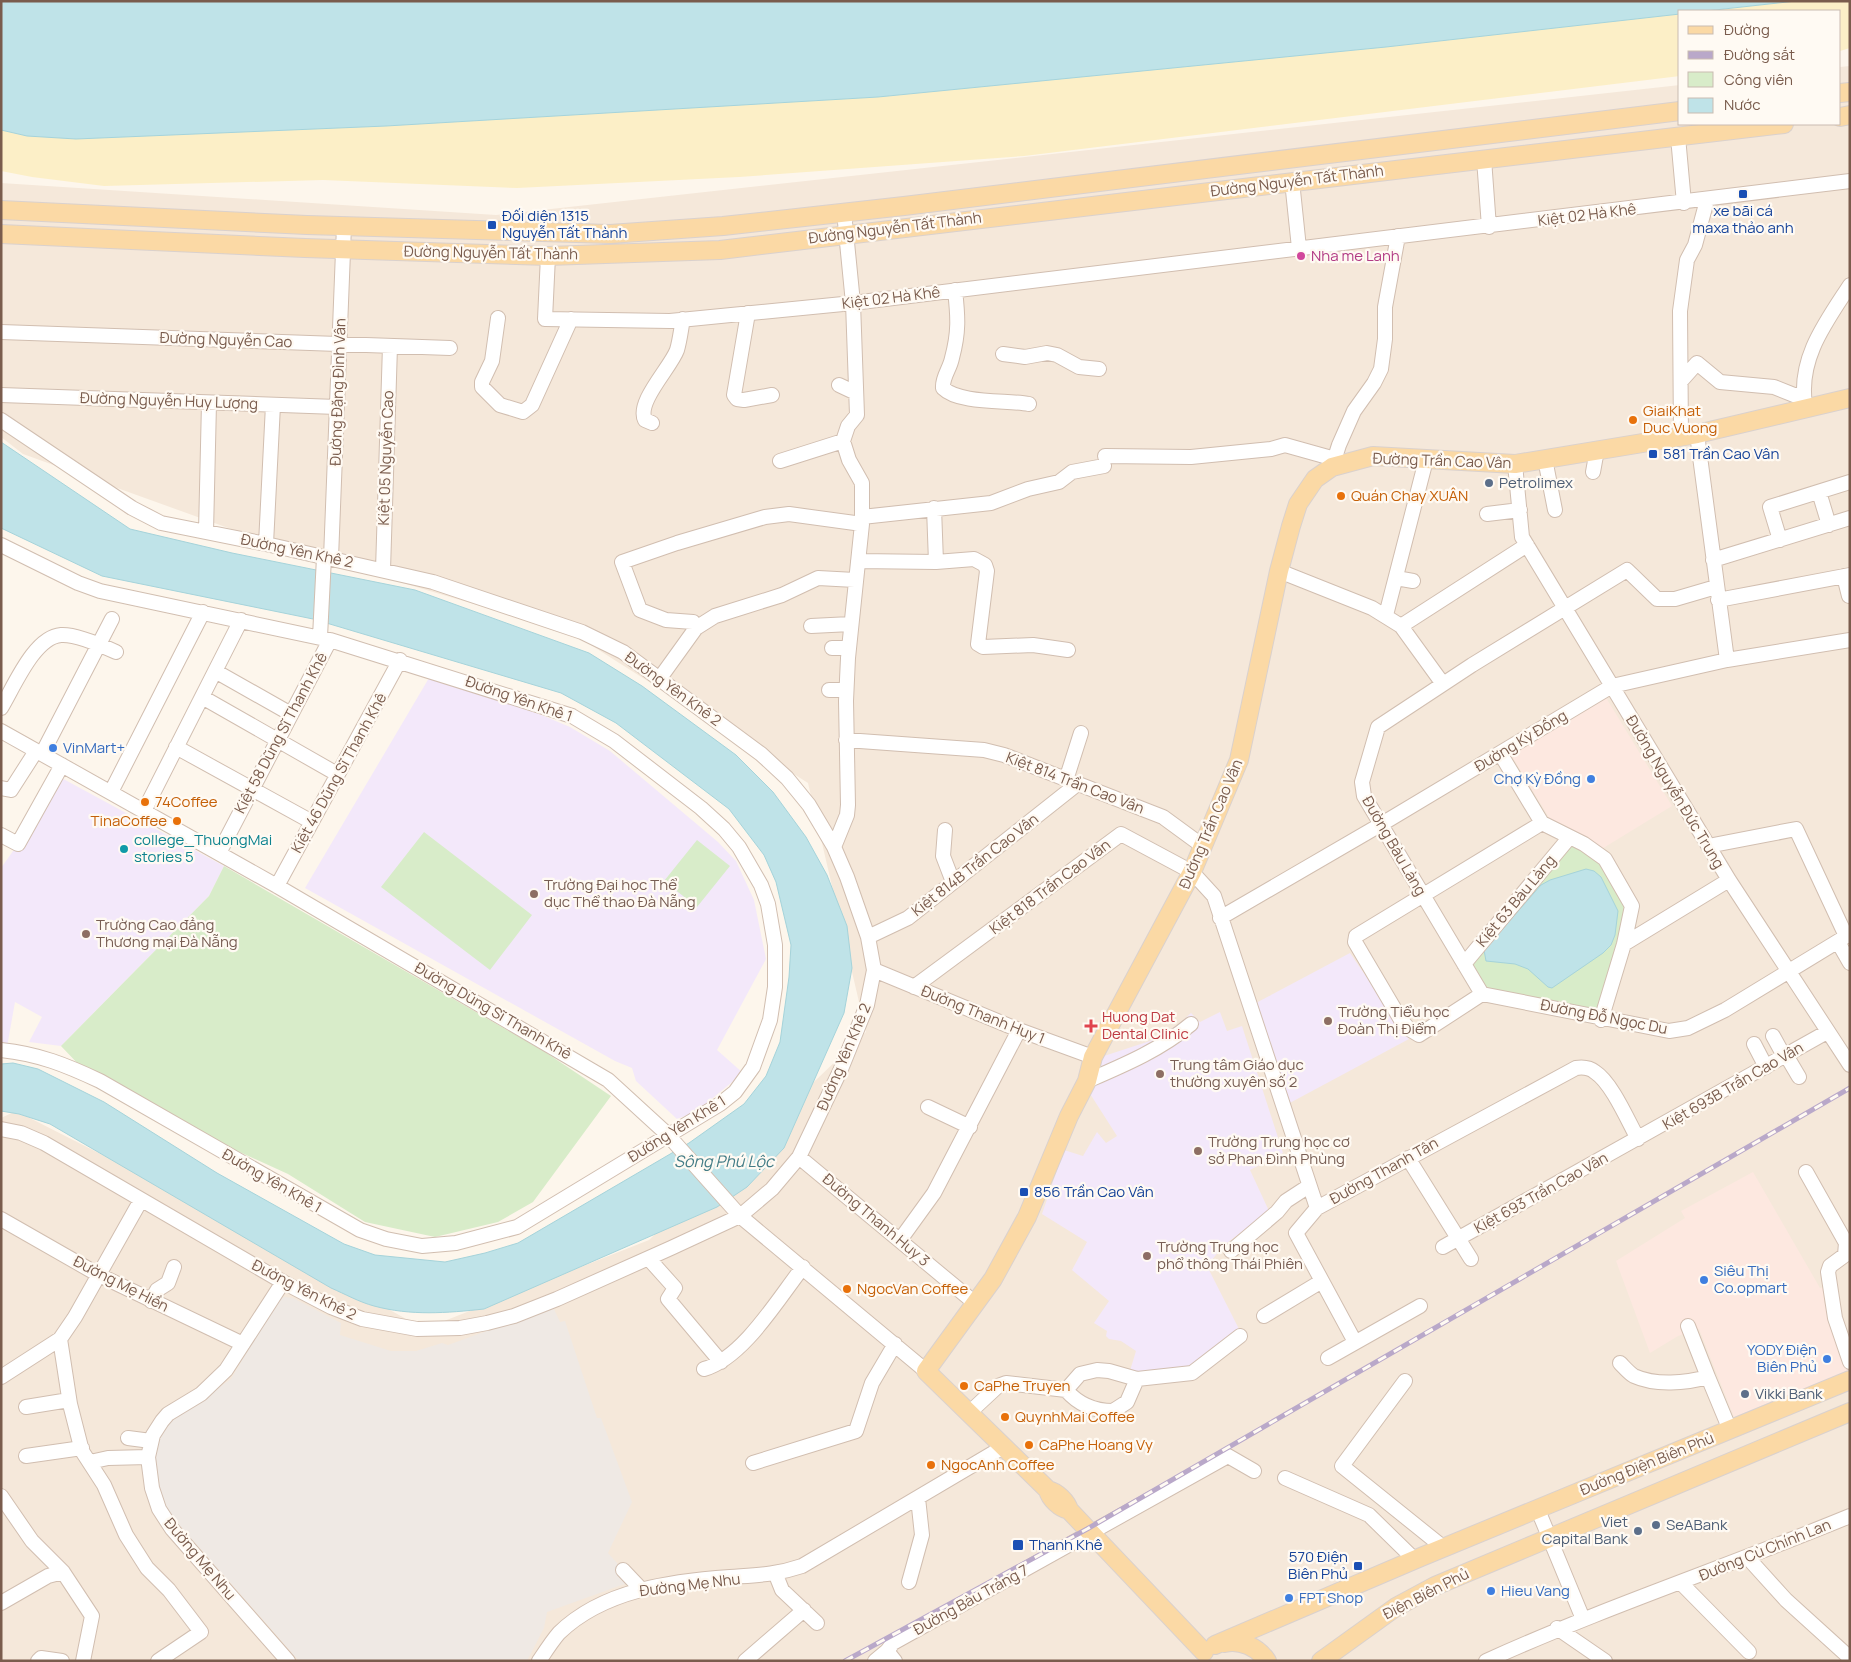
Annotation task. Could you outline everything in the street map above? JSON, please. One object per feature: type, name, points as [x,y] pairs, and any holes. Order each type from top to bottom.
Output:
[{"type":"main road","name":"Đường Nguyễn Tất Thành","points":[[1,210],[344,226],[610,234],[733,225],[1678,111]]},
{"type":"main road","name":"Đường Nguyễn Tất Thành","points":[[1,234],[343,250],[548,256],[720,250],[1768,125]]},
{"type":"main road","points":[[1414,142],[1417,167]]},
{"type":"main road","points":[[1153,174],[1156,198]]},
{"type":"main road","name":"Đường Trần Cao Vân","points":[[926,1371],[993,1279],[1027,1217],[1069,1116],[1087,1081],[1093,1057],[1204,847],[1239,760],[1279,571],[1298,504],[1315,479],[1333,463],[1373,456],[1515,464],[1689,435],[1804,402],[1850,398]]},
{"type":"main road","points":[[926,1371],[1005,1446],[1048,1490],[1050,1496],[1064,1509],[1069,1510],[1206,1653],[1228,1642],[1241,1643],[1254,1648],[1267,1661]]},
{"type":"main road","name":"Đường Điện Biên Phủ","points":[[1206,1653],[1415,1560],[1850,1380]]},
{"type":"main road","points":[[1798,1401],[1809,1429]]},
{"type":"main road","name":"Đường Điện Biên Phủ","points":[[1484,1565],[1850,1412]]},
{"type":"main road","name":"Điện Biên Phủ","points":[[1321,1661],[1396,1606],[1484,1565]]},
{"type":"street","points":[[1678,137],[1684,203]]},
{"type":"street","points":[[1484,159],[1489,227]]},
{"type":"street","name":"Kiệt 02 Hà Khê","points":[[548,256],[545,319],[682,319],[853,303],[1398,236],[1489,227],[1850,181]]},
{"type":"street","points":[[1292,182],[1298,248]]},
{"type":"street","points":[[1707,200],[1695,245],[1687,260],[1680,319],[1680,381],[1713,560],[1727,660]]},
{"type":"street","points":[[834,847],[847,815],[848,805],[846,690],[862,521],[862,483],[848,460],[844,441],[848,426],[857,415],[853,303],[844,212]]},
{"type":"street","name":"Đường Đặng Đình Vân","points":[[324,635],[324,571],[328,558],[338,407],[344,226]]},
{"type":"street","points":[[696,628],[693,622],[666,620],[640,610],[622,562],[677,542],[765,517],[789,514],[862,521],[934,508],[991,503],[1028,489],[1059,482],[1072,472],[1105,461],[1191,457],[1271,450],[1285,445],[1333,463],[1354,411],[1381,370],[1386,339],[1385,307],[1398,236]]},
{"type":"street","points":[[1804,402],[1803,382],[1814,340],[1850,285]]},
{"type":"street","points":[[955,290],[959,324],[952,360],[942,381],[943,388],[946,392],[988,401],[1029,404]]},
{"type":"street","points":[[748,313],[734,396],[744,400],[772,395]]},
{"type":"street","points":[[498,318],[492,362],[482,382],[482,387],[500,405],[523,412],[532,405],[571,319]]},
{"type":"street","points":[[652,423],[645,420],[644,412],[656,382],[676,351],[682,319]]},
{"type":"street","name":"Đường Nguyễn Cao","points":[[1,332],[450,348]]},
{"type":"street","name":"Kiệt 05 Nguyễn Cao","points":[[383,570],[390,346]]},
{"type":"street","points":[[1003,354],[1025,357],[1048,353],[1057,355],[1079,367],[1098,369]]},
{"type":"street","points":[[1680,381],[1697,363],[1720,382],[1774,386],[1804,402]]},
{"type":"street","points":[[839,385],[856,393]]},
{"type":"street","name":"Đường Nguyễn Huy Lượng","points":[[1,396],[338,407]]},
{"type":"street","points":[[206,532],[209,403]]},
{"type":"street","points":[[266,544],[273,405]]},
{"type":"street","name":"Đường Yên Khê 2","points":[[1,420],[147,518],[161,523],[383,570],[466,592],[582,632],[622,652],[660,678],[761,754],[781,772],[809,805],[834,847],[868,937],[874,970],[870,995],[859,1028],[799,1156],[772,1190],[740,1216],[649,1259],[514,1316],[460,1328],[417,1329],[362,1319],[331,1307],[283,1282],[44,1143],[21,1133],[1,1129]]},
{"type":"street","points":[[780,461],[844,441]]},
{"type":"street","points":[[1593,472],[1597,450]]},
{"type":"street","points":[[1545,459],[1555,510]]},
{"type":"street","points":[[1386,615],[1426,460]]},
{"type":"street","name":"Đường Nguyễn Đức Trung","points":[[1515,464],[1522,536],[1527,545],[1729,880],[1787,972],[1850,1065]]},
{"type":"street","points":[[1780,540],[1770,507],[1850,482]]},
{"type":"street","points":[[1819,492],[1829,525]]},
{"type":"street","points":[[934,508],[936,562]]},
{"type":"street","points":[[1487,514],[1520,510]]},
{"type":"street","points":[[1713,560],[1850,518]]},
{"type":"street","name":"Đường Yên Khê 1","points":[[1,545],[62,576],[100,591],[324,635],[572,716],[614,741],[701,808],[724,829],[752,867],[768,904],[775,945],[775,987],[768,1026],[753,1067],[735,1092],[701,1118],[667,1134],[517,1226],[456,1243],[422,1246],[386,1239],[338,1219],[100,1081],[56,1061],[25,1052],[1,1050]]},
{"type":"street","points":[[1401,626],[1527,545]]},
{"type":"street","points":[[858,561],[936,562],[974,559],[985,565],[988,572],[978,644],[983,647],[1033,645],[1068,650]]},
{"type":"street","name":"Đường Bàu Làng","points":[[1482,994],[1380,825],[1362,789],[1374,734],[1383,722],[1627,570],[1657,599],[1717,594]]},
{"type":"street","points":[[1279,571],[1386,615],[1401,626],[1443,684]]},
{"type":"street","points":[[1717,594],[1847,575],[1849,596]]},
{"type":"street","points":[[660,678],[696,628],[722,614],[782,595],[818,578],[855,580]]},
{"type":"street","points":[[1396,578],[1413,582]]},
{"type":"street","points":[[111,792],[203,612]]},
{"type":"street","points":[[1,788],[11,790],[39,752],[99,645],[112,618]]},
{"type":"street","points":[[144,811],[241,620]]},
{"type":"street","points":[[811,626],[851,624]]},
{"type":"street","points":[[1,708],[36,650],[48,638],[62,635],[99,645],[116,652]]},
{"type":"street","name":"Kiệt 58 Dũng Sĩ Thanh Khê","points":[[219,853],[292,714],[324,635]]},
{"type":"street","name":"Đường Kỳ Đồng","points":[[1220,918],[1612,686],[1727,660],[1850,640]]},
{"type":"street","points":[[832,648],[849,648]]},
{"type":"street","name":"Kiệt 46 Dũng Sĩ Thanh Khê","points":[[277,886],[400,660]]},
{"type":"street","points":[[215,671],[292,714]]},
{"type":"street","points":[[829,690],[846,690]]},
{"type":"street","points":[[202,697],[337,774]]},
{"type":"street","name":"Đường Dũng Sĩ Thanh Khê","points":[[1,731],[277,886],[584,1064],[608,1080],[667,1134],[740,1216],[926,1371]]},
{"type":"street","points":[[1072,782],[1081,733]]},
{"type":"street","name":"Kiệt 814 Trần Cao Vân","points":[[846,740],[984,750],[1030,764],[1163,817],[1204,847]]},
{"type":"street","points":[[176,747],[312,822]]},
{"type":"street","points":[[1500,753],[1542,823],[1584,844],[1605,860],[1632,906],[1649,930]]},
{"type":"street","points":[[1,835],[18,844],[62,765]]},
{"type":"street","name":"Kiệt 814B Trần Cao Vân","points":[[868,937],[908,918],[1072,782]]},
{"type":"street","points":[[1482,994],[1419,1035],[1409,1029],[1401,1020],[1355,942],[1356,936],[1542,823]]},
{"type":"street","points":[[1708,846],[1796,829],[1844,937],[1850,963]]},
{"type":"street","points":[[945,830],[943,856],[953,882]]},
{"type":"street","name":"Kiệt 818 Trần Cao Vân","points":[[914,987],[1121,834],[1192,872]]},
{"type":"street","name":"Kiệt 63 Bàu Làng","points":[[1464,964],[1569,838]]},
{"type":"street","name":"Đường Thanh Tân","points":[[1192,872],[1214,896],[1317,1208],[1569,1071],[1583,1067],[1596,1072],[1606,1083],[1638,1139]]},
{"type":"street","points":[[1624,944],[1729,880]]},
{"type":"street","points":[[1601,1020],[1624,944],[1632,906]]},
{"type":"street","name":"Đường Đỗ Ngọc Du","points":[[1482,994],[1601,1020],[1669,1032],[1688,1028],[1725,1010],[1844,937]]},
{"type":"street","name":"Đường Thanh Huy 1","points":[[874,970],[1019,1030],[1093,1057]]},
{"type":"street","points":[[1087,1081],[1153,1051],[1174,1038],[1191,1024]]},
{"type":"street","points":[[900,1240],[934,1194],[1019,1030]]},
{"type":"street","name":"Kiệt 693B Trần Cao Vân","points":[[1638,1139],[1827,1032]]},
{"type":"street","points":[[1773,1036],[1799,1077]]},
{"type":"street","points":[[1754,1044],[1766,1067]]},
{"type":"street","points":[[928,1107],[970,1127]]},
{"type":"street","name":"Kiệt 693 Trần Cao Vân","points":[[1443,1248],[1638,1139]]},
{"type":"street","name":"Đường Thanh Huy 3","points":[[799,1156],[975,1303]]},
{"type":"street","points":[[1408,1158],[1471,1259]]},
{"type":"street","points":[[1806,1172],[1840,1229],[1846,1243],[1848,1252],[1830,1266],[1828,1272],[1835,1318],[1850,1362]]},
{"type":"street","points":[[1231,1251],[1277,1212],[1286,1201],[1309,1186]]},
{"type":"street","points":[[3,1370],[60,1339],[75,1317],[141,1200]]},
{"type":"street","points":[[1317,1208],[1296,1233],[1356,1342]]},
{"type":"street","name":"Đường Mẹ Hiền","points":[[1,1219],[98,1275],[243,1344]]},
{"type":"street","points":[[649,1259],[675,1288],[668,1299],[721,1362]]},
{"type":"street","points":[[151,1300],[158,1290],[168,1283],[174,1267]]},
{"type":"street","points":[[704,1369],[721,1362],[739,1348],[803,1267]]},
{"type":"street","points":[[1264,1316],[1322,1281]]},
{"type":"street","name":"Đường Mẹ Nhu","points":[[283,1282],[243,1344],[214,1383],[201,1394],[168,1414],[151,1441],[148,1457],[154,1498],[172,1529],[288,1661]]},
{"type":"street","points":[[1328,1358],[1420,1306]]},
{"type":"street","points":[[1688,1326],[1730,1430]]},
{"type":"street","points":[[1066,1390],[1086,1372],[1108,1371],[1137,1380],[1192,1374],[1240,1336]]},
{"type":"street","points":[[60,1339],[70,1400],[82,1448],[114,1504],[126,1535],[147,1568],[170,1590],[200,1632],[158,1661]]},
{"type":"street","points":[[753,1463],[856,1431],[872,1383],[895,1344]]},
{"type":"street","points":[[1620,1363],[1634,1376],[1662,1382],[1691,1381],[1708,1377]]},
{"type":"street","points":[[970,1412],[998,1386],[1006,1383],[1066,1390],[1078,1401],[1091,1408],[1113,1411],[1127,1402],[1137,1380]]},
{"type":"street","points":[[1405,1381],[1342,1466],[1444,1548]]},
{"type":"street","points":[[26,1407],[70,1400]]},
{"type":"street","points":[[128,1438],[151,1441]]},
{"type":"street","name":"Đường Mẹ Nhu","points":[[539,1661],[559,1633],[586,1612],[641,1589],[732,1577],[776,1574],[802,1566],[826,1554],[1005,1446]]},
{"type":"street","points":[[26,1456],[82,1448]]},
{"type":"street","name":"Đường Bàu Trảng 7","points":[[875,1661],[891,1656],[892,1644],[1228,1456],[1254,1471]]},
{"type":"street","points":[[90,1462],[108,1458],[148,1457]]},
{"type":"street","points":[[1285,1478],[1369,1515],[1415,1560]]},
{"type":"street","points":[[1,1496],[32,1541],[63,1572],[92,1616],[83,1661]]},
{"type":"street","points":[[909,1582],[922,1535],[918,1498]]},
{"type":"street","points":[[1538,1510],[1583,1619]]},
{"type":"street","name":"Đường Cù Chính Lan","points":[[1486,1661],[1557,1628],[1748,1558],[1850,1516]]},
{"type":"street","points":[[1748,1558],[1786,1600],[1850,1658]]},
{"type":"street","points":[[623,1570],[641,1589]]},
{"type":"street","points":[[1,1603],[48,1576],[63,1572]]},
{"type":"street","points":[[776,1574],[782,1590],[817,1623]]},
{"type":"street","name":"Đường Cù Chính Lan","points":[[1681,1583],[1749,1652]]},
{"type":"street","points":[[744,1661],[804,1610]]},
{"type":"street","points":[[1557,1628],[1605,1661]]},
{"type":"street","points":[[38,1661],[41,1658],[62,1661]]},
{"type":"shaded area","points":[[1850,66],[1850,1661],[1,1661],[1,1118],[16,1111],[213,1211],[424,1329],[649,1240],[866,1032],[808,783],[572,633],[278,546],[23,454],[1,437],[1,183],[496,215],[1678,85],[1678,125],[1841,125],[1841,67]]},
{"type":"shaded area","name":"Trường Đại học Thể dục Thể thao Đà Nẵng","points":[[429,678],[539,714],[570,727],[610,751],[718,842],[736,861],[754,900],[766,959],[717,1050],[743,1073],[696,1112],[677,1119],[636,1081],[632,1068],[615,1061],[305,888]]},
{"type":"shaded area","name":"Chợ Kỳ Đồng","points":[[1605,696],[1672,806],[1600,850],[1551,821],[1510,753]]},
{"type":"shaded area","name":"Trường Cao đẳng Thương mại Đà Nẵng","points":[[56,775],[224,866],[209,896],[61,1046],[29,1042],[42,1017],[15,1002],[7,1047],[1,1046],[1,868],[18,844]]},
{"type":"shaded area","name":"Trường Tiểu học Đoàn Thị Điểm","points":[[1350,953],[1409,1039],[1286,1105],[1254,1004]]},
{"type":"shaded area","points":[[1220,1012],[1227,1031],[1242,1026],[1283,1153],[1250,1170],[1269,1211],[1223,1246],[1207,1266],[1239,1329],[1187,1370],[1129,1374],[1136,1351],[1121,1341],[1109,1339],[1106,1336],[1107,1331],[1094,1323],[1109,1301],[1072,1270],[1087,1242],[1042,1214],[1064,1150],[1083,1156],[1097,1132],[1106,1143],[1117,1136],[1087,1089],[1104,1056],[1150,1041],[1179,1024],[1191,1013],[1200,1022]]},
{"type":"shaded area","points":[[1753,1172],[1820,1288],[1825,1287],[1829,1298],[1824,1301],[1850,1370],[1734,1417],[1699,1329],[1678,1336],[1650,1353],[1616,1261],[1685,1218],[1681,1211]]},
{"type":"shaded area","points":[[284,1297],[293,1298],[341,1323],[340,1335],[391,1351],[416,1351],[442,1343],[448,1345],[553,1307],[560,1322],[565,1321],[597,1418],[601,1418],[632,1502],[608,1553],[633,1581],[547,1612],[544,1628],[527,1661],[299,1661],[168,1512],[159,1494],[152,1458],[156,1438],[166,1425],[231,1379],[277,1301]]},
{"type":"green space","points":[[424,832],[532,915],[490,970],[381,887]]},
{"type":"green space","points":[[697,840],[730,866],[697,907],[664,881]]},
{"type":"green space","points":[[1567,843],[1597,859],[1628,910],[1597,1011],[1484,991],[1467,962]]},
{"type":"green space","points":[[224,866],[545,1052],[611,1096],[533,1202],[498,1222],[435,1237],[365,1222],[288,1174],[187,1128],[81,1067],[61,1046],[209,896]]},
{"type":"sand","points":[[1796,1],[1850,1],[1850,48],[1841,51],[1841,10],[1715,10]]},
{"type":"sand","points":[[1678,14],[1678,76],[1024,156],[739,177],[517,188],[323,180],[104,186],[1,171],[1,130],[27,136],[76,139],[386,126],[878,97],[1386,47]]},
{"type":"water","points":[[1,1],[1796,1],[1715,10],[1678,10],[1678,14],[1386,47],[878,97],[386,126],[76,139],[27,136],[1,130]]},
{"type":"water","name":"Sông Phú Lộc","points":[[1,442],[130,529],[232,553],[415,590],[589,653],[642,686],[736,755],[773,792],[806,837],[827,875],[847,926],[852,968],[844,1013],[784,1148],[747,1187],[717,1207],[484,1309],[443,1312],[402,1311],[368,1304],[331,1288],[50,1124],[19,1114],[1,1111],[1,1064],[13,1063],[38,1069],[104,1102],[217,1173],[344,1244],[375,1255],[445,1262],[518,1243],[689,1143],[744,1104],[766,1076],[780,1042],[789,977],[791,945],[776,882],[764,855],[729,809],[616,723],[561,693],[313,619],[102,576],[1,528]]},
{"type":"water","points":[[1586,869],[1594,871],[1601,877],[1618,911],[1615,935],[1611,945],[1603,953],[1552,988],[1548,987],[1528,969],[1515,964],[1486,961],[1484,950],[1541,885],[1550,880]]},
{"type":"railway","points":[[845,1661],[1087,1529],[1850,1088]]},
{"type":"place","name":"xe bãi cá maxa thảo anh","points":[[1743,194]]},
{"type":"place","name":"Đối diện 1315 Nguyễn Tất Thành","points":[[492,225]]},
{"type":"place","name":"Nha me Lanh","points":[[1301,256]]},
{"type":"place","name":"GiaiKhat Duc Vuong","points":[[1633,420]]},
{"type":"place","name":"581 Trần Cao Vân","points":[[1653,454]]},
{"type":"place","name":"Petrolimex","points":[[1489,483]]},
{"type":"place","name":"Quán Chay XUÂN","points":[[1341,496]]},
{"type":"place","name":"VinMart+","points":[[53,748]]},
{"type":"place","name":"Chợ Kỳ Đồng","points":[[1591,779]]},
{"type":"place","name":"74Coffee","points":[[145,802]]},
{"type":"place","name":"TinaCoffee","points":[[177,821]]},
{"type":"place","name":"college_ThuongMai stories 5","points":[[124,849]]},
{"type":"place","name":"Trường Đại học Thể dục Thể thao Đà Nẵng","points":[[534,894]]},
{"type":"place","name":"Trường Cao đẳng Thương mại Đà Nẵng","points":[[86,934]]},
{"type":"place","name":"Trường Tiểu học Đoàn Thị Điểm","points":[[1328,1021]]},
{"type":"place","name":"Huong Dat Dental Clinic","points":[[1091,1026]]},
{"type":"place","name":"Trung tâm Giáo dục thường xuyên số 2","points":[[1160,1074]]},
{"type":"place","name":"Trường Trung học cơ sở Phan Đình Phùng","points":[[1198,1151]]},
{"type":"place","name":"856 Trần Cao Vân","points":[[1024,1192]]},
{"type":"place","name":"Trường Trung học phổ thông Thái Phiên","points":[[1147,1256]]},
{"type":"place","name":"Siêu Thị Co.opmart","points":[[1704,1280]]},
{"type":"place","name":"NgocVan Coffee","points":[[847,1289]]},
{"type":"place","name":"YODY Điện Biên Phủ","points":[[1827,1359]]},
{"type":"place","name":"CaPhe Truyen","points":[[964,1386]]},
{"type":"place","name":"Vikki Bank","points":[[1745,1394]]},
{"type":"place","name":"QuynhMai Coffee","points":[[1005,1417]]},
{"type":"place","name":"CaPhe Hoang Vy","points":[[1029,1445]]},
{"type":"place","name":"NgocAnh Coffee","points":[[931,1465]]},
{"type":"place","name":"SeABank","points":[[1656,1525]]},
{"type":"place","name":"Viet Capital Bank","points":[[1638,1531]]},
{"type":"place","name":"Thanh Khê","points":[[1018,1545]]},
{"type":"place","name":"570 Điện Biên Phủ","points":[[1358,1566]]},
{"type":"place","name":"Hieu Vang","points":[[1491,1591]]},
{"type":"place","name":"FPT Shop","points":[[1289,1598]]}]
